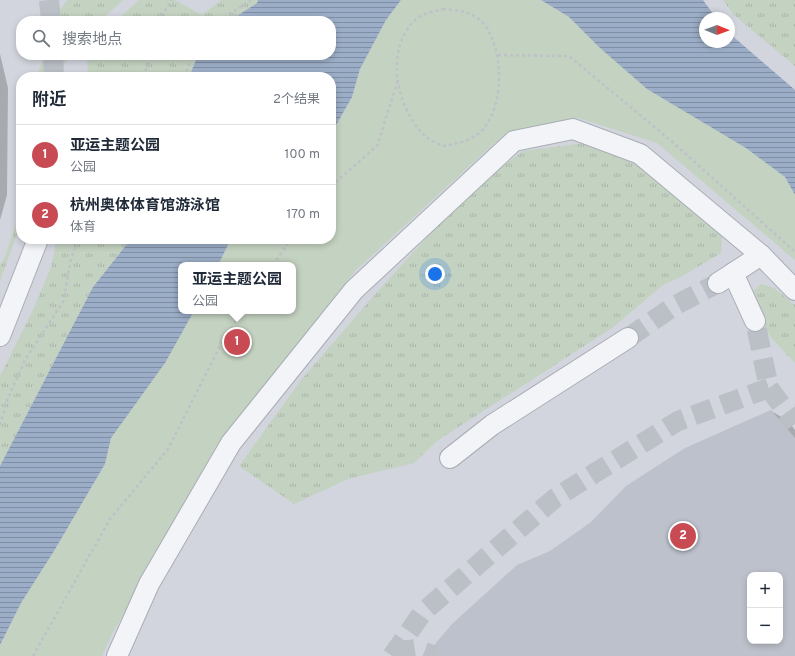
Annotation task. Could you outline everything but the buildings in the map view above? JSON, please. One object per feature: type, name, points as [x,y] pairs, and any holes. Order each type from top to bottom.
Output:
[{"type":"street","points":[[117,656],[149,584],[231,443],[354,290],[514,141],[573,130],[640,154],[761,255],[795,290]]},
{"type":"street","points":[[0,336],[36,244]]},
{"type":"street","points":[[755,321],[725,278],[761,255]]},
{"type":"street","points":[[450,458],[492,425],[628,338]]},
{"type":"path","points":[[161,16],[172,0]]},
{"type":"path","points":[[227,16],[251,0]]},
{"type":"path","points":[[336,182],[377,146],[397,82],[400,43],[412,22],[426,13],[443,9],[459,10],[480,20],[492,38],[498,55],[500,73],[492,114],[480,132],[465,142],[442,146],[425,135],[411,117],[402,98],[397,82]]},
{"type":"path","points":[[498,55],[569,56],[669,139],[795,252]]},
{"type":"path","points":[[146,72],[147,60]]},
{"type":"path","points":[[186,72],[191,60]]},
{"type":"path","points":[[0,425],[8,398],[25,360],[63,302],[71,259],[76,244]]},
{"type":"path","points":[[275,262],[288,244]]},
{"type":"path","points":[[33,656],[110,519],[168,449],[220,346],[240,314]]},
{"type":"shaded area","points":[[0,0],[795,0],[795,656],[0,656]]},
{"type":"green space","points":[[67,0],[123,0],[105,16],[56,16]]},
{"type":"green space","points":[[139,0],[175,0],[202,15],[221,0],[258,0],[257,3],[237,16],[121,16]]},
{"type":"green space","points":[[401,0],[541,0],[569,17],[599,47],[746,148],[785,177],[795,195],[795,260],[657,143],[578,118],[501,137],[355,271],[230,428],[112,634],[102,656],[0,656],[0,645],[21,603],[54,551],[105,464],[111,438],[164,363],[192,314],[296,314],[296,262],[220,262],[228,244],[336,244],[336,125],[352,97],[360,69],[386,20]]},
{"type":"green space","points":[[723,0],[795,0],[795,66],[735,16],[735,12],[732,12]]},
{"type":"green space","points":[[42,60],[67,60],[59,72],[39,72]]},
{"type":"green space","points":[[87,60],[196,60],[191,72],[88,72]]},
{"type":"green space","points":[[585,143],[631,160],[722,234],[721,253],[681,277],[663,285],[612,328],[437,441],[414,463],[348,479],[294,504],[239,466],[301,380],[370,300],[468,192],[523,151]]},
{"type":"green space","points":[[16,223],[16,237],[0,281],[0,265],[5,257]]},
{"type":"green space","points":[[56,244],[127,244],[93,287],[0,466],[0,376],[33,310],[51,267]]},
{"type":"green space","points":[[761,284],[774,288],[795,305],[795,363],[772,339],[746,298]]},
{"type":"water","points":[[258,0],[401,0],[386,20],[360,69],[352,97],[336,125],[336,72],[191,72],[196,60],[336,60],[336,16],[237,16],[257,3]]},
{"type":"water","points":[[541,0],[703,0],[712,12],[699,12],[699,48],[735,48],[735,38],[795,90],[795,195],[785,177],[746,148],[647,89],[599,47],[569,17]]},
{"type":"water","points":[[127,244],[228,244],[220,262],[178,262],[178,314],[192,314],[165,363],[111,438],[105,464],[54,551],[21,603],[0,645],[0,466],[93,287]]},
{"type":"tunnel","points":[[49,0],[51,16]]},
{"type":"tunnel","points":[[53,60],[54,72]]},
{"type":"tunnel","points":[[628,338],[674,306],[718,283]]},
{"type":"tunnel","points":[[392,656],[423,612],[555,498],[678,421],[769,388],[755,321]]},
{"type":"tunnel","points":[[769,388],[795,424]]},
{"type":"tunnel","points":[[395,652],[416,649],[435,656]]},
{"type":"place","name":"亚运主题公园","points":[[237,342]]},
{"type":"place","name":"杭州奥体体育馆游泳馆","points":[[683,536]]}]
